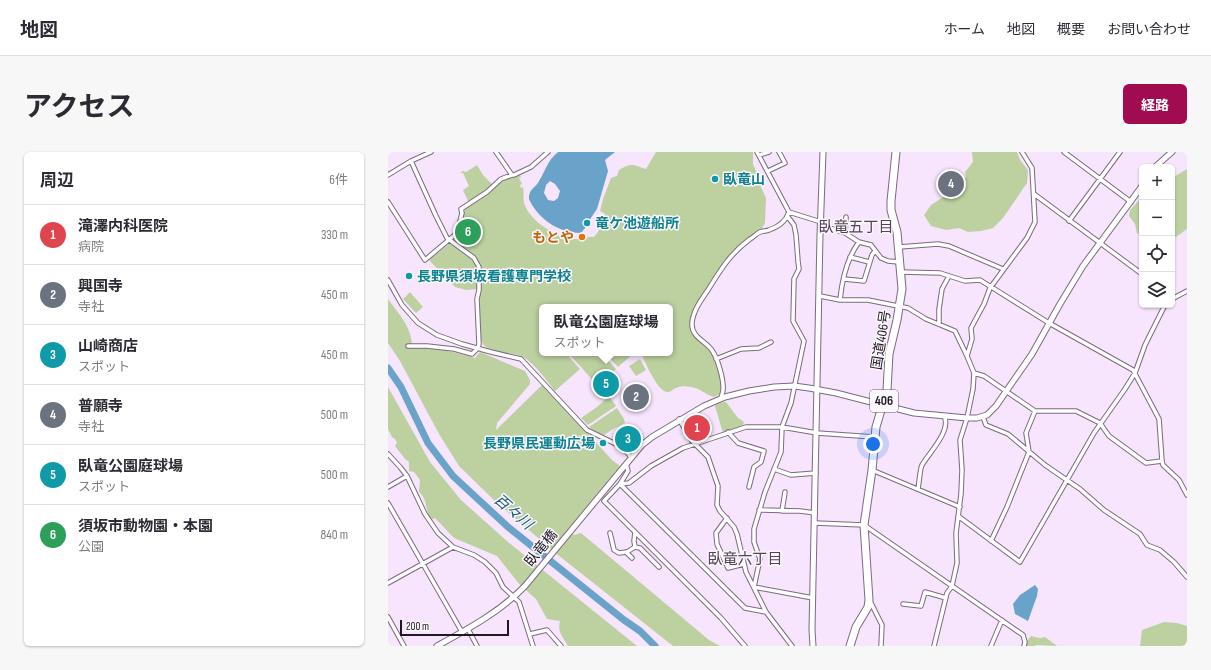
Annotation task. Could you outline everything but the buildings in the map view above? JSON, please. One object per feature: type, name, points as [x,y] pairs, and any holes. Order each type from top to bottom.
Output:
[{"type":"highway","name":"国道406号","points":[[850,646],[856,628],[868,607],[869,600],[864,525],[872,470],[874,437],[888,381],[889,354],[902,290],[899,247],[891,210],[896,152]]},
{"type":"street","points":[[388,175],[411,161],[431,152]]},
{"type":"street","points":[[496,152],[512,175]]},
{"type":"street","points":[[388,202],[425,260],[457,233],[462,213],[460,209],[487,192],[501,179],[531,167],[548,152]]},
{"type":"street","points":[[721,399],[723,390],[716,359],[707,344],[698,338],[693,332],[692,324],[697,307],[724,263],[740,247],[760,232],[770,230],[778,226],[788,217],[789,212],[758,154],[769,152]]},
{"type":"street","points":[[768,171],[785,163],[779,152]]},
{"type":"street","points":[[813,646],[821,224],[824,152]]},
{"type":"street","points":[[967,356],[972,339],[971,328],[984,304],[990,288],[1032,230],[1035,222],[1032,168],[1022,152]]},
{"type":"street","points":[[1064,152],[1131,202]]},
{"type":"street","points":[[1069,221],[1120,152]]},
{"type":"street","points":[[1158,164],[1172,152]]},
{"type":"street","points":[[408,346],[427,346],[454,349],[472,354],[478,348],[477,299],[479,290],[479,267],[474,258],[449,240],[436,216],[411,161]]},
{"type":"street","points":[[1139,190],[1099,244],[1060,304],[1032,354],[1007,391],[991,411],[983,417],[986,425],[1008,434],[1029,452],[1080,488],[1104,510],[1140,534],[1147,545],[1160,550],[1174,562],[1187,577]]},
{"type":"street","points":[[1034,194],[1099,244],[1139,272]]},
{"type":"street","points":[[789,212],[845,232],[859,242],[871,245],[881,258],[888,261],[899,262]]},
{"type":"street","points":[[754,587],[760,559],[754,542],[754,529],[759,510],[781,452],[782,427],[791,403],[804,341],[793,321],[794,279],[798,269],[798,261],[794,225],[788,217]]},
{"type":"street","points":[[845,232],[846,217]]},
{"type":"street","points":[[840,300],[850,257],[859,242]]},
{"type":"street","points":[[899,247],[938,244],[943,245],[982,259],[1004,269]]},
{"type":"street","points":[[844,279],[864,282],[869,262],[875,251]]},
{"type":"street","points":[[850,257],[869,262]]},
{"type":"street","points":[[901,272],[940,274],[965,281],[980,280],[990,288],[1049,324],[1133,370],[1159,419],[1163,465],[1179,480],[1187,495]]},
{"type":"street","points":[[938,324],[942,289],[949,276]]},
{"type":"street","points":[[388,280],[402,305],[418,322],[437,335],[478,348],[521,359],[587,430],[622,447],[632,457]]},
{"type":"street","points":[[1175,296],[1187,291]]},
{"type":"street","points":[[820,296],[840,300],[868,300],[899,305],[955,331],[974,373],[973,389],[967,418],[960,440],[962,470],[960,507],[956,533],[957,563],[952,586],[946,598],[934,646]]},
{"type":"street","points":[[958,516],[1020,562],[1100,423],[1125,390],[1135,373],[1145,345],[1164,308]]},
{"type":"street","points":[[716,359],[741,349],[759,348],[771,342]]},
{"type":"street","points":[[974,373],[984,376],[1035,412],[1076,411],[1100,423],[1109,436],[1146,463],[1162,461]]},
{"type":"street","name":"臥竜橋","points":[[437,646],[462,632],[514,598],[626,463],[652,437],[704,406],[721,399],[749,391],[794,386],[818,390],[914,413],[967,418],[983,417]]},
{"type":"street","points":[[991,541],[1007,507],[1029,452],[1026,433],[1035,412]]},
{"type":"street","points":[[918,490],[921,467],[936,446],[944,430],[946,419],[944,416]]},
{"type":"street","points":[[679,420],[692,440],[708,457],[718,486],[717,505],[720,511],[734,527],[746,572],[766,612],[792,646]]},
{"type":"street","points":[[620,484],[629,483],[671,453],[694,443],[696,444],[746,427],[782,427],[874,437]]},
{"type":"street","points":[[728,432],[738,443],[764,451],[761,462],[754,467],[749,487]]},
{"type":"street","points":[[388,454],[407,476],[425,514],[438,533],[453,547],[474,555],[484,562],[496,573],[503,586],[519,602],[533,646]]},
{"type":"street","points":[[626,463],[628,471],[620,484],[604,501],[721,618],[745,646]]},
{"type":"street","points":[[774,469],[791,475],[816,473]]},
{"type":"street","points":[[872,470],[960,507]]},
{"type":"street","points":[[388,487],[407,476]]},
{"type":"street","points":[[620,484],[745,608],[766,612]]},
{"type":"street","points":[[782,511],[785,492]]},
{"type":"street","points":[[388,502],[462,632]]},
{"type":"street","points":[[759,510],[815,513]]},
{"type":"street","points":[[727,518],[716,532],[717,544],[728,568],[744,564]]},
{"type":"street","points":[[815,523],[864,525],[1023,635],[1025,642],[1024,646]]},
{"type":"street","points":[[635,532],[635,547]]},
{"type":"street","points":[[610,533],[615,552],[626,552],[635,547],[640,548],[659,567]]},
{"type":"street","points":[[388,583],[453,547]]},
{"type":"street","points":[[626,552],[632,558]]},
{"type":"street","points":[[754,587],[813,598]]},
{"type":"street","points":[[903,604],[921,606],[925,592],[946,598]]},
{"type":"street","points":[[869,600],[882,625],[881,646]]},
{"type":"street","points":[[388,617],[404,646]]},
{"type":"street","points":[[991,646],[1002,620]]},
{"type":"street","points":[[468,628],[477,646]]},
{"type":"street","points":[[530,634],[547,630],[561,646]]},
{"type":"green space","points":[[656,152],[753,152],[753,164],[766,198],[765,223],[760,232],[740,246],[724,263],[697,307],[692,324],[693,332],[707,345],[715,358],[723,390],[720,394],[714,397],[687,386],[675,388],[670,392],[664,391],[660,388],[649,370],[642,356],[673,356],[673,304],[539,304],[539,356],[570,356],[569,357],[580,369],[555,391],[540,372],[526,359],[521,356],[490,349],[483,344],[479,320],[481,271],[479,264],[451,240],[458,233],[462,209],[502,180],[520,175],[521,177],[519,178],[522,184],[520,185],[521,188],[523,187],[524,203],[527,210],[545,228],[561,236],[569,238],[579,239],[594,237],[600,229],[605,214],[600,211],[611,178],[617,176],[619,170],[630,165],[635,165],[646,169]]},
{"type":"green space","points":[[972,152],[1017,152],[1020,160],[1028,170],[1027,183],[1003,218],[993,228],[968,232],[959,228],[946,230],[931,226],[924,215],[931,205],[951,192],[966,177],[965,172],[973,162]]},
{"type":"green space","points":[[477,165],[483,175],[492,184],[486,191],[469,203],[463,190],[469,186],[463,173],[460,173],[463,171],[466,172]]},
{"type":"green space","points":[[1187,169],[1187,229],[1175,237],[1175,200],[1175,176]]},
{"type":"green space","points":[[1139,200],[1139,235],[1137,233],[1135,224],[1129,216],[1130,210]]},
{"type":"green space","points":[[450,243],[475,260],[478,268],[477,289],[466,290],[455,287],[429,260]]},
{"type":"green space","points":[[410,292],[423,307],[416,313],[403,299]]},
{"type":"green space","points":[[388,299],[408,328],[412,341],[412,348],[444,350],[475,358],[480,352],[525,371],[530,380],[530,384],[497,423],[496,430],[543,384],[612,460],[620,466],[568,529],[574,535],[581,533],[709,640],[720,646],[673,646],[558,555],[496,502],[459,466],[439,434],[400,361],[388,343]]},
{"type":"green space","points":[[571,356],[604,356],[616,369],[598,386]]},
{"type":"green space","points":[[608,356],[631,356],[618,367]]},
{"type":"green space","points":[[640,359],[646,370],[636,376],[629,366]]},
{"type":"green space","points":[[388,387],[430,462],[461,500],[508,542],[637,646],[568,646],[562,637],[559,628],[560,621],[547,619],[536,599],[520,585],[497,556],[454,538],[435,518],[431,520],[424,498],[419,492],[420,480],[414,472],[409,471],[409,462],[395,446],[397,443],[388,429]]},
{"type":"green space","points":[[609,396],[616,406],[588,425],[581,418],[597,407]]},
{"type":"green space","points":[[726,402],[738,418],[744,423],[742,427],[723,433],[715,406]]},
{"type":"green space","points":[[617,408],[625,423],[604,435],[589,427]]},
{"type":"green space","points":[[1164,622],[1177,623],[1187,626],[1187,646],[1140,646],[1142,630]]},
{"type":"green space","points":[[1031,636],[1040,638],[1045,637],[1057,646],[1027,646],[1027,641]]},
{"type":"water","points":[[558,152],[615,152],[605,160],[608,171],[597,209],[581,233],[557,228],[550,224],[538,213],[529,199],[531,191],[537,184],[554,155]],"holes":[[[550,181],[555,184],[560,191],[558,198],[554,201],[548,200],[544,193],[546,185]]]},
{"type":"water","points":[[1035,585],[1038,589],[1037,596],[1028,621],[1015,614],[1013,604],[1020,595]]},
{"type":"waterway","name":"百々川","points":[[388,368],[401,387],[428,443],[453,476],[508,527],[624,620],[640,631],[655,646]]},
{"type":"place","name":"臥竜山","points":[[715,179]]},
{"type":"place","name":"普願寺","points":[[951,184]]},
{"type":"place","name":"竜ケ池遊船所","points":[[587,223]]},
{"type":"place","name":"須坂市動物園・本園","points":[[468,232]]},
{"type":"place","name":"もとや","points":[[582,237]]},
{"type":"place","name":"長野県須坂看護専門学校","points":[[409,276]]},
{"type":"place","name":"臥竜公園庭球場","points":[[606,384]]},
{"type":"place","name":"興国寺","points":[[636,397]]},
{"type":"place","name":"滝澤内科医院","points":[[697,428]]},
{"type":"place","name":"山崎商店","points":[[628,439]]},
{"type":"place","name":"長野県民運動広場","points":[[603,443]]},
{"type":"district","name":"臥竜五丁目","points":[[856,227]]},
{"type":"district","name":"臥竜六丁目","points":[[745,559]]}]
